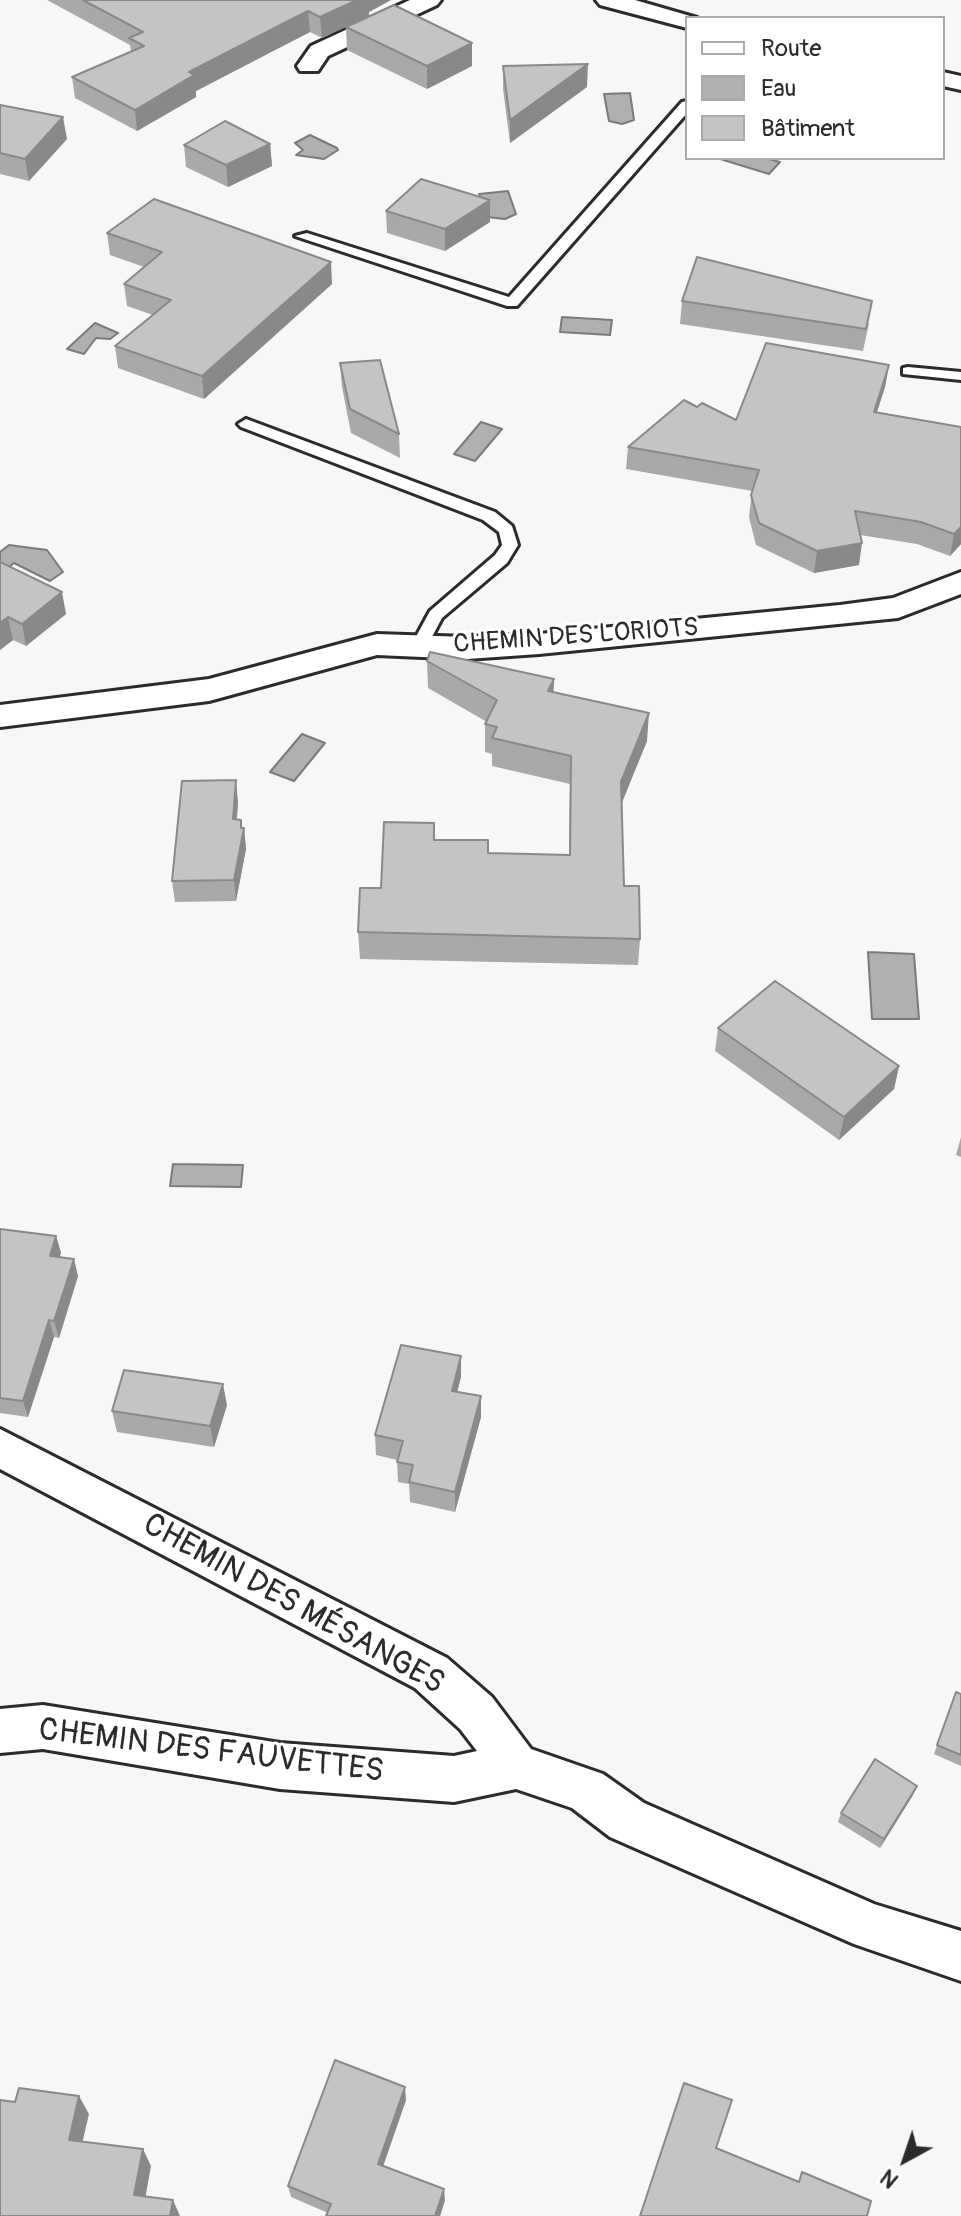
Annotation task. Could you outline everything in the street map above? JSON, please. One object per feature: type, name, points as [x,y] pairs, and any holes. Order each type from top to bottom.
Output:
[{"type":"street","points":[[309,66],[319,51],[429,0]]},
{"type":"street","points":[[608,0],[685,20]]},
{"type":"street","name":"CHEMIN DES LORIOTS","points":[[0,716],[209,690],[377,644],[467,648],[539,644],[840,615],[898,608],[961,582]]},
{"type":"street","name":"CHEMIN DES MÉSANGES","points":[[0,1448],[431,1673],[476,1713],[516,1766]]},
{"type":"street","name":"CHEMIN DES FAUVETTES","points":[[0,1731],[43,1727],[280,1766],[454,1779],[516,1766]]},
{"type":"street","points":[[516,1766],[586,1790],[627,1820],[871,1927],[961,1956]]},
{"type":"lane","points":[[302,236],[512,303],[685,107]]},
{"type":"lane","points":[[908,371],[961,376]]},
{"type":"lane","points":[[246,424],[489,516],[506,530],[510,545],[501,559],[436,615],[420,644]]},
{"type":"water","points":[[630,93],[634,120],[622,124],[609,121],[604,94]]},
{"type":"water","points":[[310,135],[338,150],[324,159],[296,155],[303,150],[295,143]]},
{"type":"water","points":[[724,160],[780,162],[769,174]]},
{"type":"water","points":[[508,191],[516,214],[505,219],[487,217],[479,194]]},
{"type":"water","points":[[562,317],[612,320],[610,335],[560,332]]},
{"type":"water","points":[[95,323],[118,333],[110,339],[96,338],[84,354],[67,349]]},
{"type":"water","points":[[481,422],[502,429],[475,461],[454,454]]},
{"type":"water","points":[[9,545],[47,550],[63,572],[50,581],[14,563],[5,570],[0,567],[0,552]]},
{"type":"water","points":[[302,734],[325,743],[294,781],[270,772]]},
{"type":"water","points":[[868,952],[914,954],[919,1019],[872,1019]]},
{"type":"water","points":[[173,1164],[243,1165],[241,1187],[170,1186]]},
{"type":"building","points":[[83,0],[357,0],[320,17],[308,11],[189,72],[194,75],[135,110],[72,77],[144,46],[129,38],[143,32]]},
{"type":"building","points":[[394,5],[472,43],[427,66],[346,27]]},
{"type":"building","points":[[588,64],[510,120],[503,66]]},
{"type":"building","points":[[0,105],[63,117],[25,159],[0,153]]},
{"type":"building","points":[[225,121],[270,144],[226,165],[184,145]]},
{"type":"building","points":[[421,179],[490,200],[445,229],[386,211]]},
{"type":"building","points":[[154,199],[331,262],[202,376],[115,346],[171,300],[124,284],[162,252],[107,233]]},
{"type":"building","points":[[697,257],[872,301],[866,329],[682,301]]},
{"type":"building","points":[[766,343],[889,365],[874,412],[961,427],[961,527],[954,534],[921,522],[855,511],[862,543],[817,551],[759,523],[751,495],[759,470],[628,447],[684,400],[697,407],[702,403],[736,420]]},
{"type":"building","points":[[380,360],[399,434],[350,409],[340,363]]},
{"type":"building","points":[[0,562],[62,592],[22,624],[8,617],[0,623]]},
{"type":"building","points":[[430,652],[554,679],[548,691],[649,713],[621,782],[624,886],[639,886],[640,939],[358,932],[360,888],[381,888],[384,822],[434,823],[434,840],[488,840],[488,853],[570,855],[571,756],[492,738],[497,727],[485,724],[497,700],[427,661]]},
{"type":"building","points":[[236,780],[233,819],[241,820],[241,828],[244,828],[234,880],[172,881],[182,781]]},
{"type":"building","points":[[775,981],[899,1066],[844,1117],[718,1028]]},
{"type":"building","points":[[0,1229],[56,1236],[50,1256],[74,1259],[54,1321],[49,1320],[23,1401],[0,1398]]},
{"type":"building","points":[[401,1345],[461,1356],[452,1391],[481,1396],[455,1492],[409,1482],[413,1465],[397,1462],[403,1441],[375,1435]]},
{"type":"building","points":[[124,1370],[223,1384],[210,1426],[112,1411]]},
{"type":"building","points":[[956,1692],[961,1694],[961,1755],[937,1745]]},
{"type":"building","points":[[875,1759],[917,1786],[884,1839],[841,1813]]},
{"type":"building","points":[[335,2060],[405,2087],[378,2164],[444,2189],[435,2216],[326,2216],[331,2204],[288,2186]]},
{"type":"building","points":[[684,2083],[732,2100],[716,2148],[799,2182],[802,2172],[871,2201],[867,2216],[640,2216]]},
{"type":"building","points":[[19,2088],[79,2096],[69,2140],[143,2149],[134,2195],[173,2200],[170,2216],[0,2216],[0,2100],[15,2102]]}]
